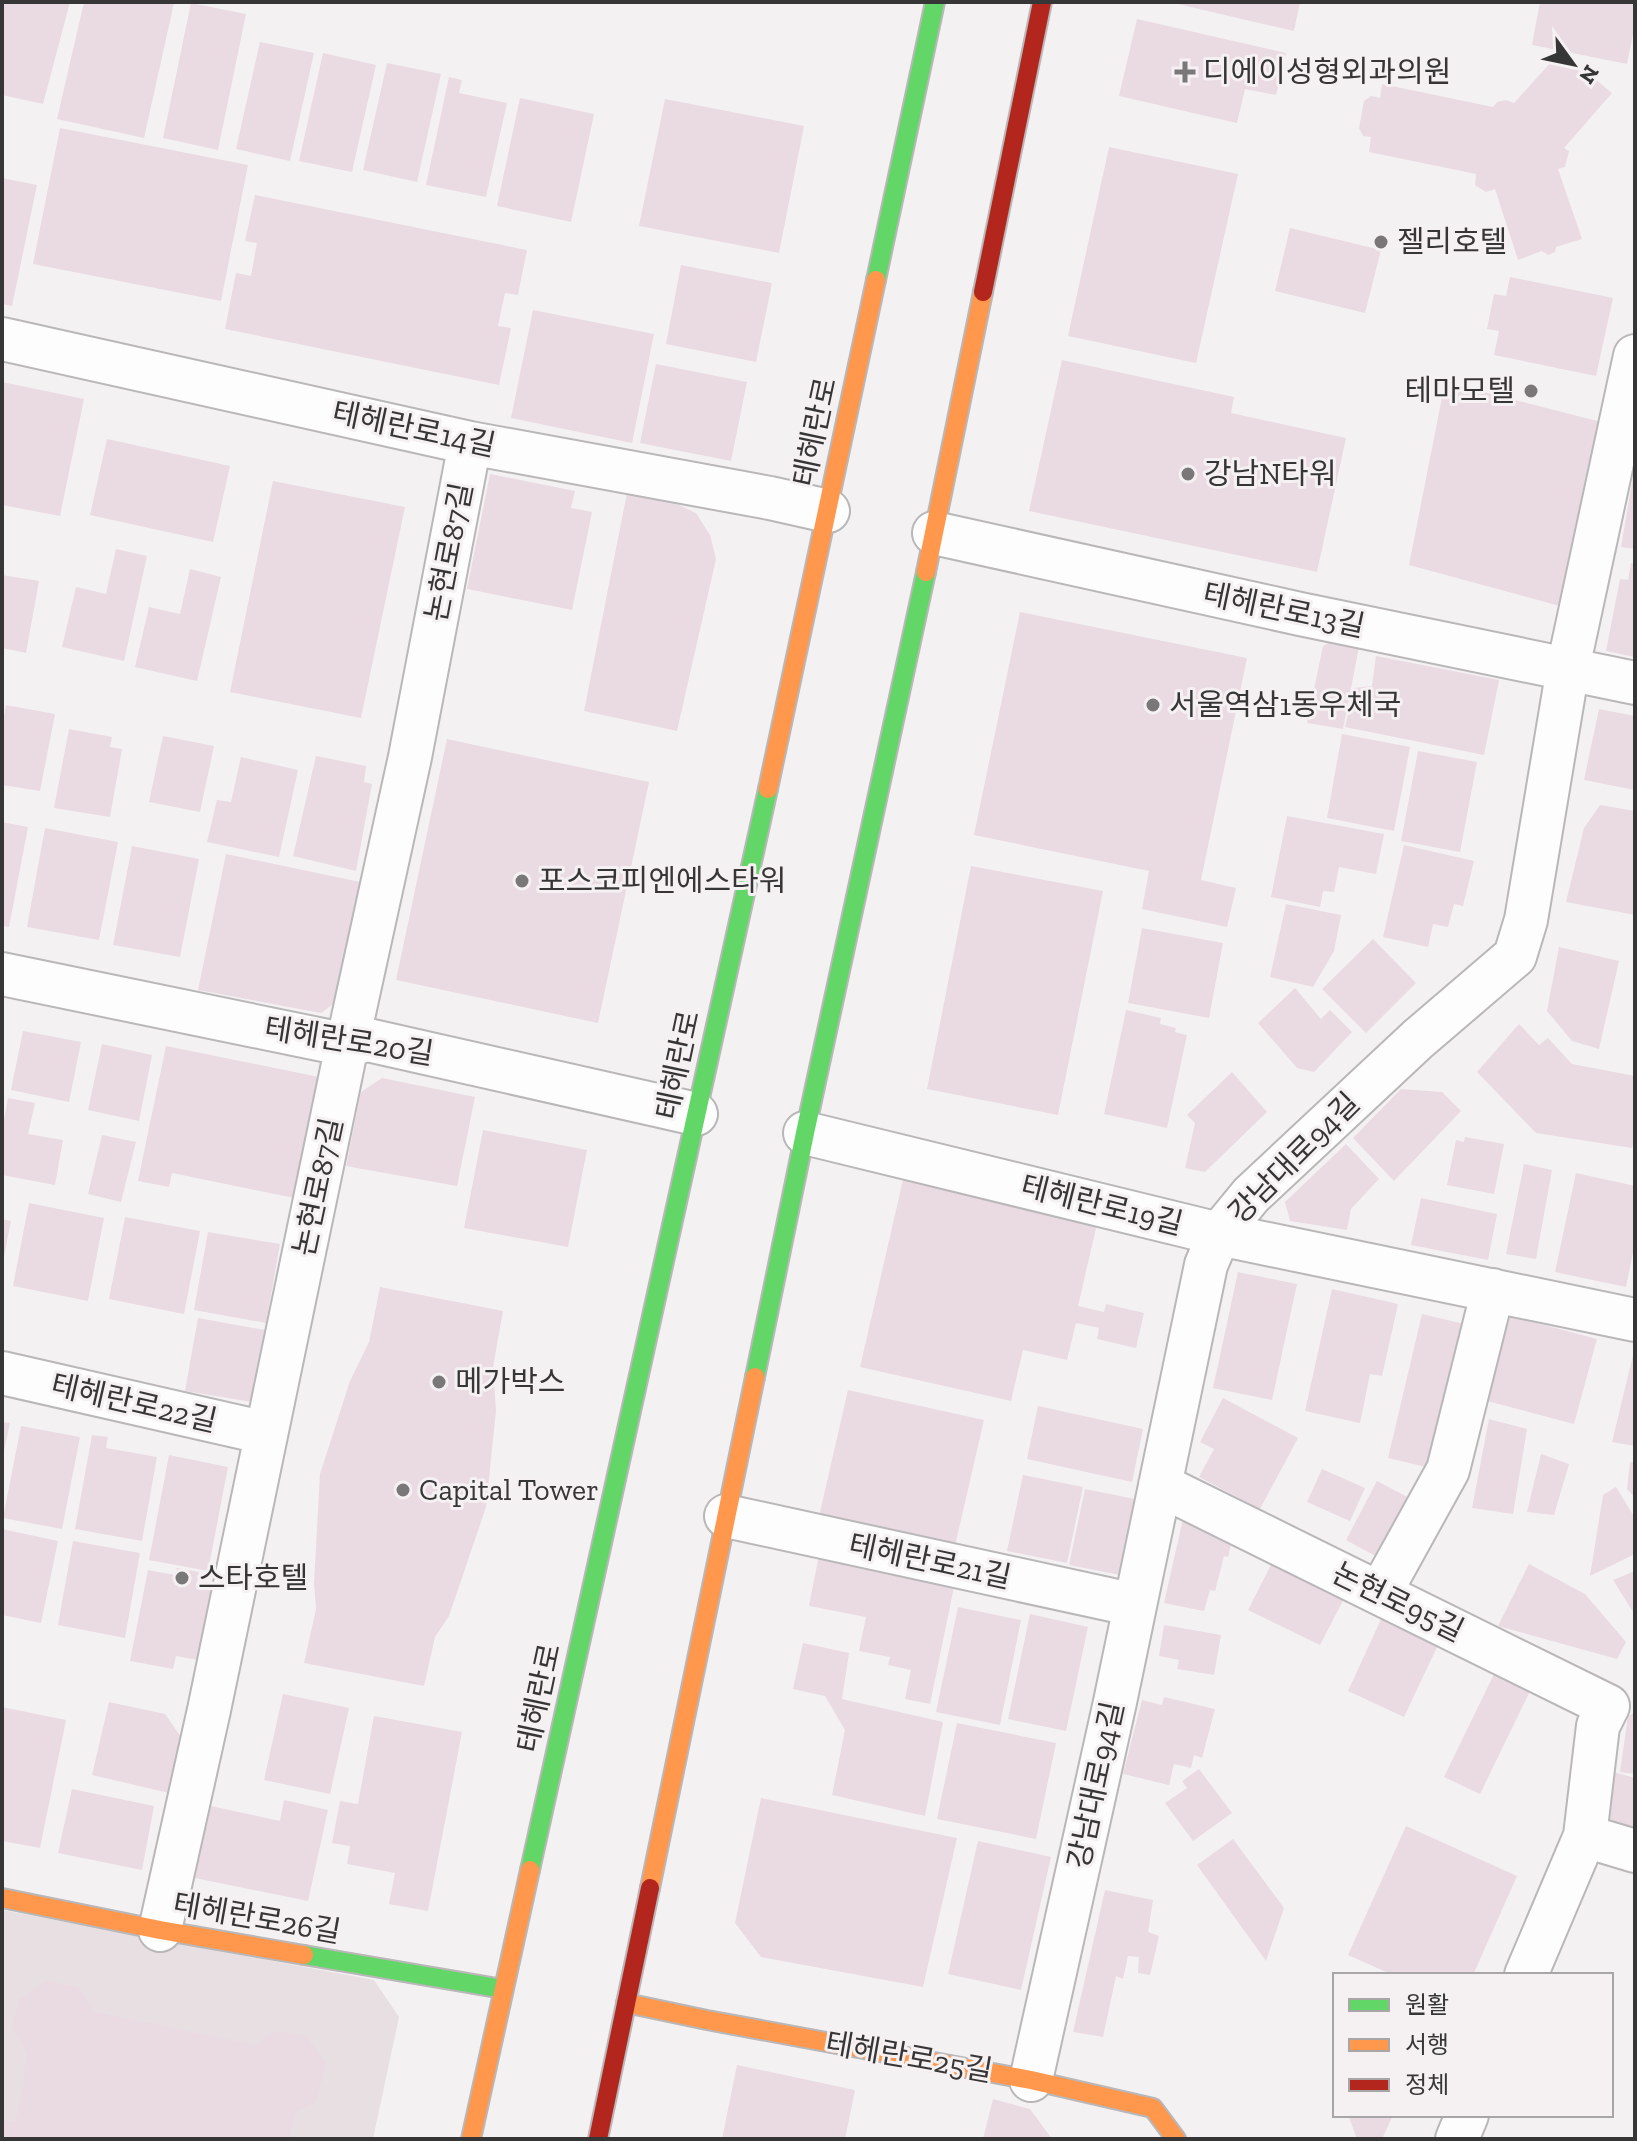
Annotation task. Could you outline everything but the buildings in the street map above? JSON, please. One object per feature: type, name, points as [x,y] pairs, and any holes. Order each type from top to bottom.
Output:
[{"type":"main road","name":"테헤란로","points":[[471,2139],[828,511],[935,2]]},
{"type":"main road","points":[[598,2139],[1042,2]]},
{"type":"main road","name":"테헤란로26길","points":[[2,1898],[160,1930],[503,1989]]},
{"type":"main road","name":"테헤란로25길","points":[[626,2003],[1031,2080],[1153,2108],[1176,2139]]},
{"type":"main road","points":[[477,2112],[484,2139]]},
{"type":"street","name":"테헤란로14길","points":[[2,339],[470,443],[828,511]]},
{"type":"street","name":"강남대로94길","points":[[1031,2080],[1206,1265],[1219,1234],[1251,1195],[1418,1039],[1515,956],[1526,920],[1568,668],[1627,438],[1635,356]]},
{"type":"street","name":"논현로87길","points":[[160,1930],[410,757],[470,443]]},
{"type":"street","name":"테헤란로13길","points":[[934,533],[1300,614],[1635,683]]},
{"type":"street","name":"테헤란로20길","points":[[2,974],[347,1045],[368,1040],[696,1114]]},
{"type":"street","name":"테헤란로19길","points":[[805,1133],[1219,1234],[1635,1320]]},
{"type":"street","points":[[1380,1593],[1448,1470],[1493,1290]]},
{"type":"street","name":"테헤란로22길","points":[[2,1373],[266,1433]]},
{"type":"street","name":"논현로95길","points":[[1160,1485],[1380,1593],[1622,1699]]},
{"type":"street","name":"테헤란로21길","points":[[726,1516],[1135,1605]]},
{"type":"street","points":[[1527,1973],[1585,1836],[1598,1726],[1622,1699]]},
{"type":"street","points":[[1585,1836],[1635,1851]]},
{"type":"street","points":[[1457,2139],[1466,2117]]},
{"type":"shaded area","points":[[2,1910],[374,1980],[399,2017],[373,2139],[2,2139]]},
{"type":"traffic: fast","points":[[876,280],[935,2]]},
{"type":"traffic: fast","points":[[755,1377],[926,572]]},
{"type":"traffic: fast","points":[[530,1870],[768,789]]},
{"type":"traffic: fast","points":[[304,1955],[503,1989]]},
{"type":"traffic: slow","points":[[768,789],[876,280]]},
{"type":"traffic: slow","points":[[926,572],[983,292]]},
{"type":"traffic: slow","points":[[650,1888],[755,1377]]},
{"type":"traffic: slow","points":[[471,2139],[530,1870]]},
{"type":"traffic: slow","points":[[2,1898],[304,1955]]},
{"type":"traffic: slow","points":[[626,2003],[1031,2080],[1153,2108],[1176,2139]]},
{"type":"traffic: jam","points":[[983,292],[1042,2]]},
{"type":"traffic: jam","points":[[598,2139],[650,1888]]},
{"type":"place","name":"디에이성형외과의원","points":[[1185,72]]},
{"type":"place","name":"젤리호텔","points":[[1381,242]]},
{"type":"place","name":"테마모텔","points":[[1531,391]]},
{"type":"place","name":"강남N타워","points":[[1188,474]]},
{"type":"place","name":"서울역삼1동우체국","points":[[1153,705]]},
{"type":"place","name":"포스코피엔에스타워","points":[[522,881]]},
{"type":"place","name":"메가박스","points":[[439,1382]]},
{"type":"place","name":"Capital Tower","points":[[403,1490]]},
{"type":"place","name":"스타호텔","points":[[182,1578]]}]
